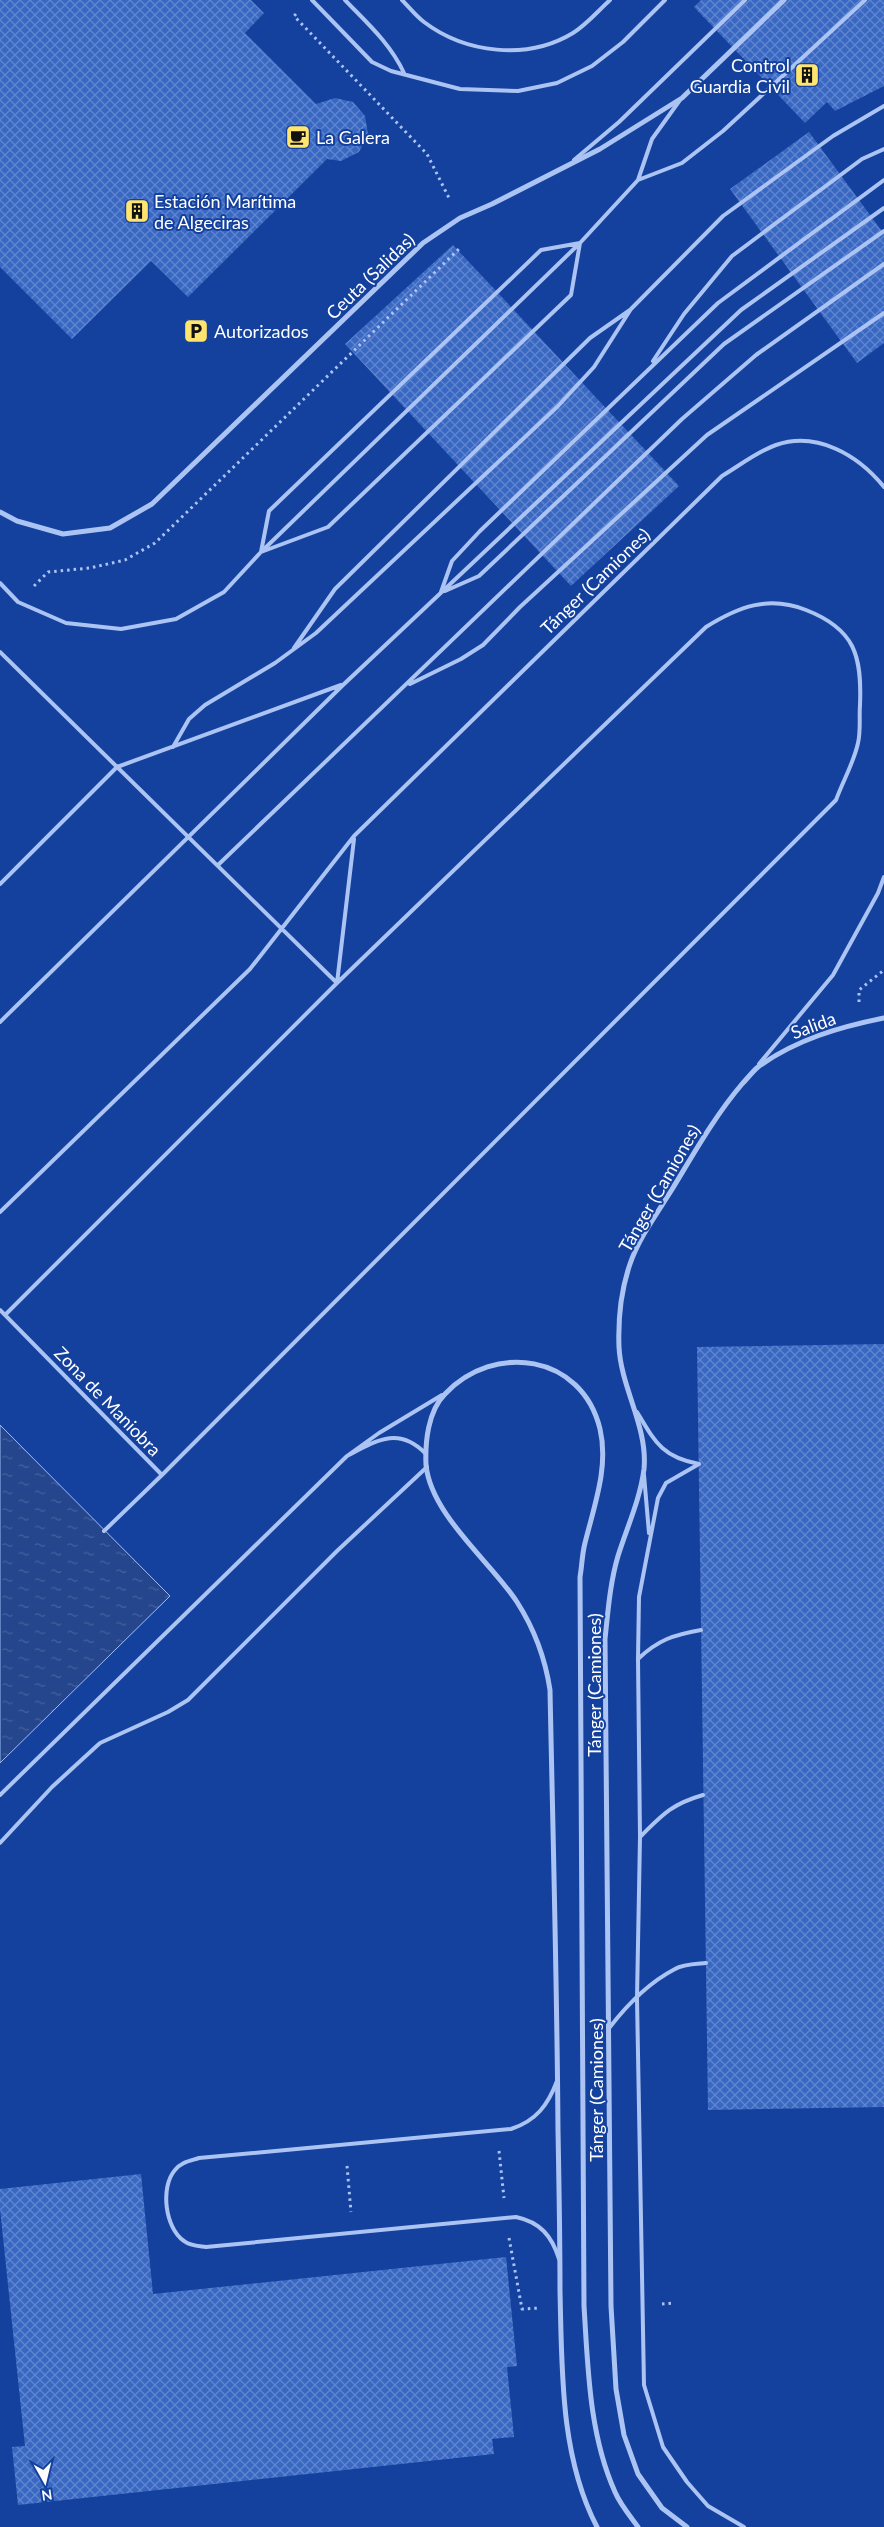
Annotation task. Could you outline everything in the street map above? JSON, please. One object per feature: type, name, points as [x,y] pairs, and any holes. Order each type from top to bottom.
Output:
[{"type":"street","points":[[682,98],[784,0]]},
{"type":"street","name":"Ceuta (Salidas)","points":[[0,512],[17,521],[63,534],[110,528],[152,504],[423,242],[460,218],[565,168],[600,149],[682,98]]},
{"type":"street","name":"Salida","points":[[756,1068],[801,1041],[859,1023],[884,1018]]},
{"type":"street","name":"Tánger (Camiones)","points":[[688,2527],[662,2508],[638,2474],[624,2435],[616,2389],[611,2306],[610,2027],[605,1639],[609,1595],[618,1557],[636,1508],[644,1468],[642,1443],[633,1406],[622,1373],[619,1347],[619,1319],[630,1264],[644,1235],[701,1141],[732,1096],[756,1068]]},
{"type":"street","points":[[597,2527],[586,2505],[574,2466],[568,2431],[561,2342],[550,1690],[546,1662],[537,1637],[517,1602],[445,1510],[435,1492],[426,1467],[428,1429],[433,1412],[444,1394],[465,1378],[489,1367],[514,1363],[538,1364],[560,1372],[580,1386],[593,1407],[600,1429],[604,1462],[584,1546],[580,1577],[584,2306],[590,2384],[597,2438],[616,2494],[638,2527]]},
{"type":"lane","points":[[312,0],[372,62],[391,71],[460,89],[518,91],[557,83],[592,66],[622,42],[665,0]]},
{"type":"lane","points":[[345,0],[384,40],[396,56],[404,73]]},
{"type":"lane","points":[[402,0],[424,22],[461,43],[504,51],[540,47],[573,33],[610,0]]},
{"type":"lane","points":[[565,168],[619,122],[745,0]]},
{"type":"lane","points":[[638,180],[682,163],[723,131],[865,0]]},
{"type":"lane","points":[[0,583],[18,602],[66,623],[121,629],[176,619],[224,592],[261,552],[580,244],[638,180],[652,139],[682,98]]},
{"type":"lane","points":[[293,650],[335,589],[590,338],[631,309],[723,216],[833,136],[884,106]]},
{"type":"lane","points":[[649,367],[684,314],[732,256],[862,159],[884,149]]},
{"type":"lane","points":[[440,593],[452,561],[649,367],[718,304],[884,180]]},
{"type":"lane","points":[[0,1022],[343,685],[741,310],[884,208]]},
{"type":"lane","points":[[440,593],[479,576],[724,344],[884,231]]},
{"type":"lane","points":[[261,552],[269,511],[541,250],[580,244]]},
{"type":"lane","points":[[261,552],[328,528],[571,295],[580,244]]},
{"type":"lane","points":[[218,865],[690,413],[756,355],[884,264]]},
{"type":"lane","points":[[173,747],[189,719],[205,705],[293,650],[316,633],[558,406],[594,367],[631,309]]},
{"type":"lane","points":[[405,686],[461,659],[483,645],[520,607],[707,435],[884,313]]},
{"type":"lane","name":"Tánger (Camiones)","points":[[0,1212],[250,969],[354,836],[722,476],[775,445],[808,439],[841,450],[871,470],[884,487]]},
{"type":"lane","points":[[5,1314],[337,982],[706,627],[733,611],[763,603],[794,605],[824,617],[841,629],[854,646],[860,667],[858,742],[836,800],[162,1475]]},
{"type":"lane","points":[[0,652],[337,982]]},
{"type":"lane","points":[[0,884],[117,767],[343,685]]},
{"type":"lane","points":[[337,982],[354,836]]},
{"type":"lane","name":"Tánger (Camiones)","points":[[756,1068],[833,975],[878,893],[884,876]]},
{"type":"lane","name":"Zona de Maniobra","points":[[0,1310],[162,1475],[104,1530]]},
{"type":"lane","points":[[0,1795],[348,1456],[380,1433],[444,1394]]},
{"type":"lane","points":[[633,1406],[652,1438],[664,1452],[680,1460],[699,1464],[666,1483],[658,1498],[649,1538],[640,1597],[638,1659],[640,1837],[637,1998],[644,2385],[663,2447],[687,2482],[708,2506],[744,2527]]},
{"type":"lane","points":[[348,1456],[374,1442],[392,1437],[415,1443],[426,1455]]},
{"type":"lane","points":[[0,1843],[52,1787],[100,1743],[168,1712],[188,1700],[337,1551],[426,1467]]},
{"type":"lane","points":[[644,1468],[649,1538]]},
{"type":"lane","points":[[638,1659],[653,1644],[676,1635],[701,1630]]},
{"type":"lane","points":[[640,1837],[666,1812],[681,1802],[704,1795]]},
{"type":"lane","points":[[610,2027],[637,1998],[676,1968],[706,1962]]},
{"type":"lane","points":[[558,2079],[542,2110],[522,2126],[498,2131],[199,2158],[184,2162],[175,2170],[168,2182],[166,2193],[169,2222],[184,2241],[194,2245],[206,2247],[516,2217],[534,2223],[547,2234],[560,2263]]},
{"type":"path","points":[[18,602],[48,572],[90,568],[124,560],[155,542],[471,236],[427,154],[294,16],[300,11]]},
{"type":"path","points":[[859,1023],[859,990],[884,970]]},
{"type":"path","points":[[346,2145],[352,2232]]},
{"type":"water","points":[[0,1425],[170,1596],[0,1763]]},
{"type":"building","name":"Estación Marítima de Algeciras","points":[[0,0],[251,0],[264,13],[245,33],[316,104],[335,98],[353,102],[365,116],[368,134],[359,152],[341,161],[327,159],[188,297],[151,261],[72,339],[0,267]]},
{"type":"building","name":"Control Guardia Civil","points":[[701,0],[884,0],[884,86],[835,111],[827,102],[805,123],[694,7]]},
{"type":"building","points":[[809,132],[884,234],[884,343],[857,363],[730,189]]},
{"type":"building","points":[[453,245],[679,486],[571,586],[345,344]]},
{"type":"building","points":[[884,1344],[884,2107],[708,2110],[697,1347]]},
{"type":"building","points":[[141,2174],[153,2294],[506,2257],[517,2366],[507,2367],[514,2437],[492,2439],[494,2454],[18,2505],[12,2447],[25,2446],[0,2209],[0,2189]]},
{"type":"place","name":"Control Guardia Civil","points":[[807,75]]},
{"type":"place","name":"La Galera","points":[[298,137]]},
{"type":"place","name":"Estación Marítima de Algeciras","points":[[137,211]]},
{"type":"place","name":"Autorizados","points":[[196,331]]}]
